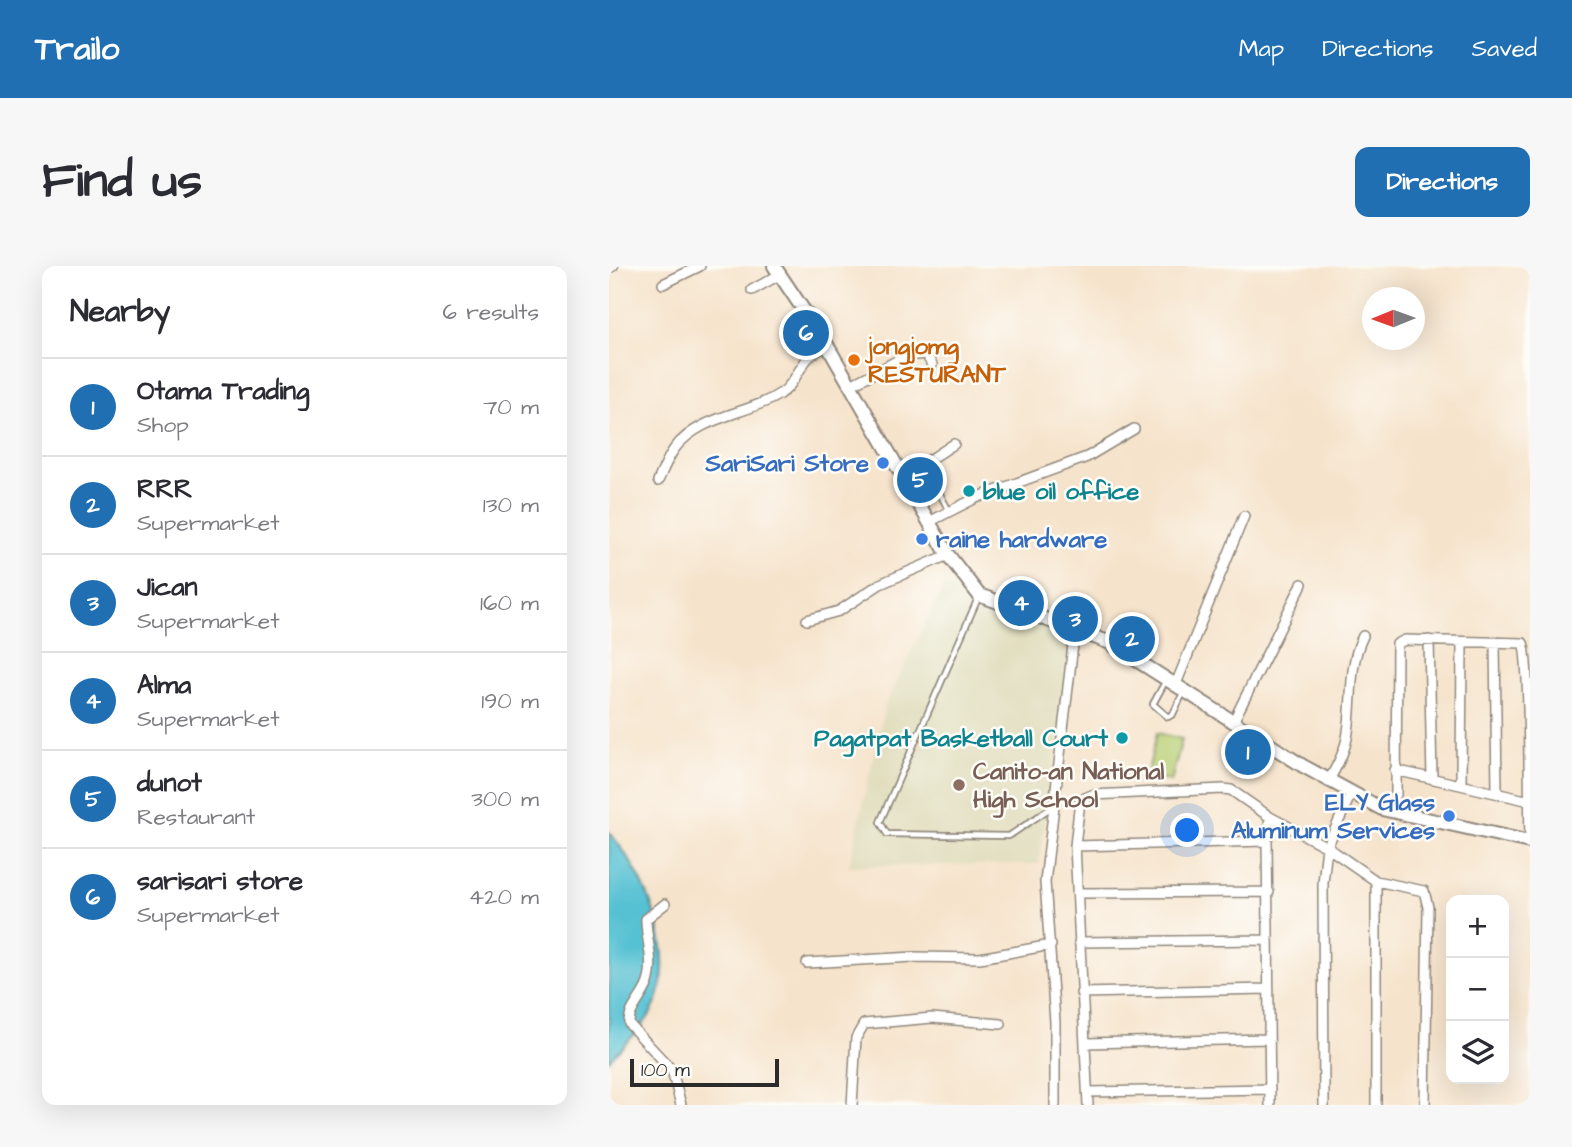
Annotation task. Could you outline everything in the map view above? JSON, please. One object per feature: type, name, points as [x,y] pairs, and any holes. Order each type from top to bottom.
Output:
[{"type":"street","points":[[663,284],[700,266]]},
{"type":"street","points":[[752,290],[776,270],[827,345],[948,555],[979,595],[1108,642],[1328,782],[1382,809],[1530,843],[1530,697],[1526,646],[1495,642],[1405,640],[1395,648],[1396,795]]},
{"type":"street","points":[[658,481],[675,448],[689,434],[711,422],[770,401],[787,389],[809,358],[827,345]]},
{"type":"street","points":[[849,386],[891,363],[917,354],[930,357],[932,365]]},
{"type":"street","points":[[929,522],[996,490],[1087,457],[1134,429]]},
{"type":"street","points":[[902,478],[954,444]]},
{"type":"street","points":[[1176,684],[1244,516]]},
{"type":"street","points":[[807,620],[839,611],[880,584],[948,555]]},
{"type":"street","points":[[1233,722],[1302,584]]},
{"type":"street","points":[[1055,1105],[1055,1022],[1045,882],[1075,628]]},
{"type":"street","points":[[1328,782],[1344,751],[1348,734],[1353,658],[1363,636]]},
{"type":"street","points":[[1429,640],[1432,779]]},
{"type":"street","points":[[1461,785],[1462,642]]},
{"type":"street","points":[[1495,642],[1497,792]]},
{"type":"street","points":[[1395,770],[1530,801]]},
{"type":"street","points":[[1088,1105],[1075,846],[1078,808],[1083,797],[1091,795],[1227,789],[1270,817],[1327,847],[1376,881],[1414,887],[1426,894],[1425,1105]]},
{"type":"street","points":[[1324,1105],[1323,883],[1327,847],[1351,794]]},
{"type":"street","points":[[1270,817],[1267,841],[1270,1105]]},
{"type":"street","points":[[1075,846],[1267,841]]},
{"type":"street","points":[[1376,881],[1376,1105]]},
{"type":"street","points":[[1077,893],[1269,892]]},
{"type":"street","points":[[665,904],[646,919],[651,955],[650,978],[644,995],[628,1017],[629,1024],[672,1070],[681,1105]]},
{"type":"street","points":[[1079,942],[1267,940]]},
{"type":"street","points":[[807,963],[914,957],[980,958],[1051,945]]},
{"type":"street","points":[[1081,993],[1268,989]]},
{"type":"street","points":[[852,1105],[856,1038],[861,1025],[871,1021],[932,1018],[1001,1024]]},
{"type":"street","points":[[1085,1042],[1269,1039]]},
{"type":"street","points":[[1088,1092],[1270,1089]]},
{"type":"lane","points":[[918,503],[939,492],[949,512]]},
{"type":"lane","points":[[979,595],[902,765],[880,822],[882,830],[887,834],[1009,836],[1052,807]]},
{"type":"lane","points":[[1176,684],[1173,714],[1168,717],[1153,707],[1153,700],[1176,684]]},
{"type":"shaded area","name":"Canito-an National High School","points":[[944,586],[1074,632],[1039,864],[849,866],[885,705]]},
{"type":"green space","points":[[1157,733],[1182,739],[1171,781],[1147,775]]},
{"type":"water","points":[[609,832],[623,850],[648,895],[662,945],[663,970],[659,994],[649,1016],[609,1060]]},
{"type":"place","name":"sarisari store","points":[[806,333]]},
{"type":"place","name":"jongjomg RESTURANT","points":[[854,360]]},
{"type":"place","name":"SariSari Store","points":[[883,463]]},
{"type":"place","name":"dunot","points":[[920,480]]},
{"type":"place","name":"blue oil office","points":[[969,491]]},
{"type":"place","name":"raine hardware","points":[[922,539]]},
{"type":"place","name":"Alma","points":[[1021,603]]},
{"type":"place","name":"Jican","points":[[1075,619]]},
{"type":"place","name":"RRR","points":[[1132,639]]},
{"type":"place","name":"Pagatpat Basketball Court","points":[[1122,738]]},
{"type":"place","name":"Otama Trading","points":[[1248,752]]},
{"type":"place","name":"Canito-an National High School","points":[[959,785]]},
{"type":"place","name":"ELY Glass Aluminum Services","points":[[1449,816]]}]
